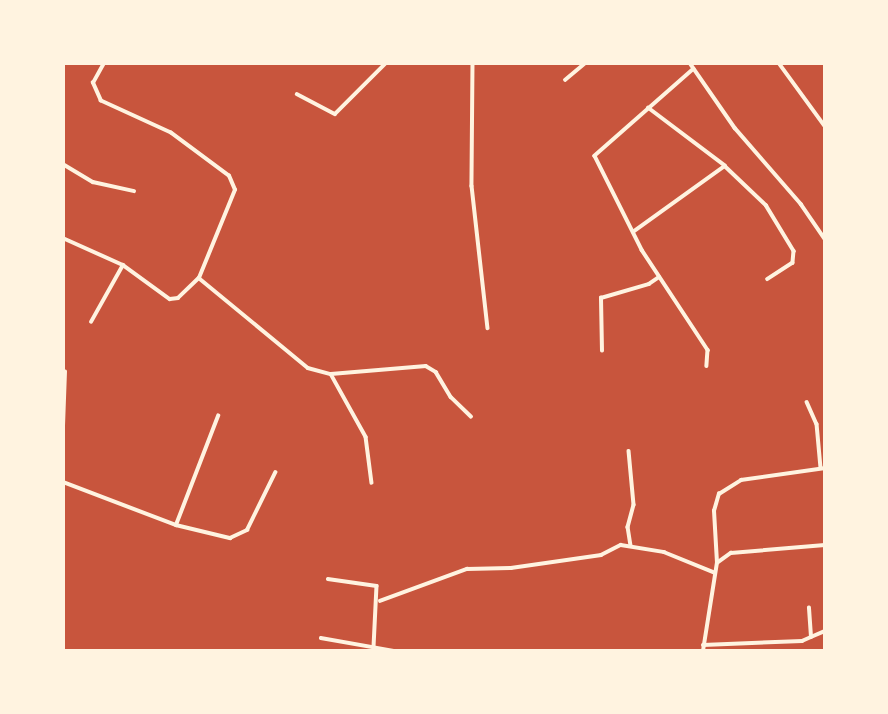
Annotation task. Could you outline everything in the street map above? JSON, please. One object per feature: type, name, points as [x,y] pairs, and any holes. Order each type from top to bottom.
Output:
[{"type":"street","points":[[63,237],[123,265],[170,299],[177,298],[199,278],[233,198],[234,183],[171,133],[101,101],[93,83],[104,63]]},
{"type":"street","points":[[297,94],[335,114],[386,63]]},
{"type":"street","points":[[473,63],[472,186],[488,328]]},
{"type":"street","points":[[565,80],[585,63]]},
{"type":"street","points":[[690,63],[825,239]]},
{"type":"street","points":[[779,63],[825,126]]},
{"type":"street","points":[[694,69],[595,156],[659,277],[708,350],[707,366]]},
{"type":"street","points":[[648,108],[725,166],[766,205],[794,251],[793,263],[768,279]]},
{"type":"street","points":[[63,164],[93,182],[134,191]]},
{"type":"street","points":[[633,232],[725,166]]},
{"type":"street","points":[[91,322],[123,265]]},
{"type":"street","points":[[602,351],[601,298],[659,277]]},
{"type":"street","points":[[199,278],[309,368],[331,374],[426,366],[436,372],[451,397],[471,415]]},
{"type":"street","points":[[63,426],[65,372]]},
{"type":"street","points":[[331,374],[366,437],[372,483]]},
{"type":"street","points":[[717,564],[714,511],[727,486],[823,468],[817,424],[807,402]]},
{"type":"street","points":[[176,525],[218,416]]},
{"type":"street","points":[[629,451],[634,505],[628,527],[631,545]]},
{"type":"street","points":[[63,482],[209,536],[239,536],[253,519],[275,473]]},
{"type":"street","points":[[380,601],[467,569],[549,563],[631,545],[664,552],[713,572]]},
{"type":"street","points":[[703,651],[713,572],[717,564],[731,553],[825,545]]},
{"type":"street","points":[[328,579],[374,583],[380,601],[374,647]]},
{"type":"street","points":[[809,608],[811,637]]},
{"type":"street","points":[[703,645],[787,643],[825,631]]},
{"type":"street","points":[[321,638],[395,651]]},
{"type":"street","points":[[422,651],[503,651]]}]
